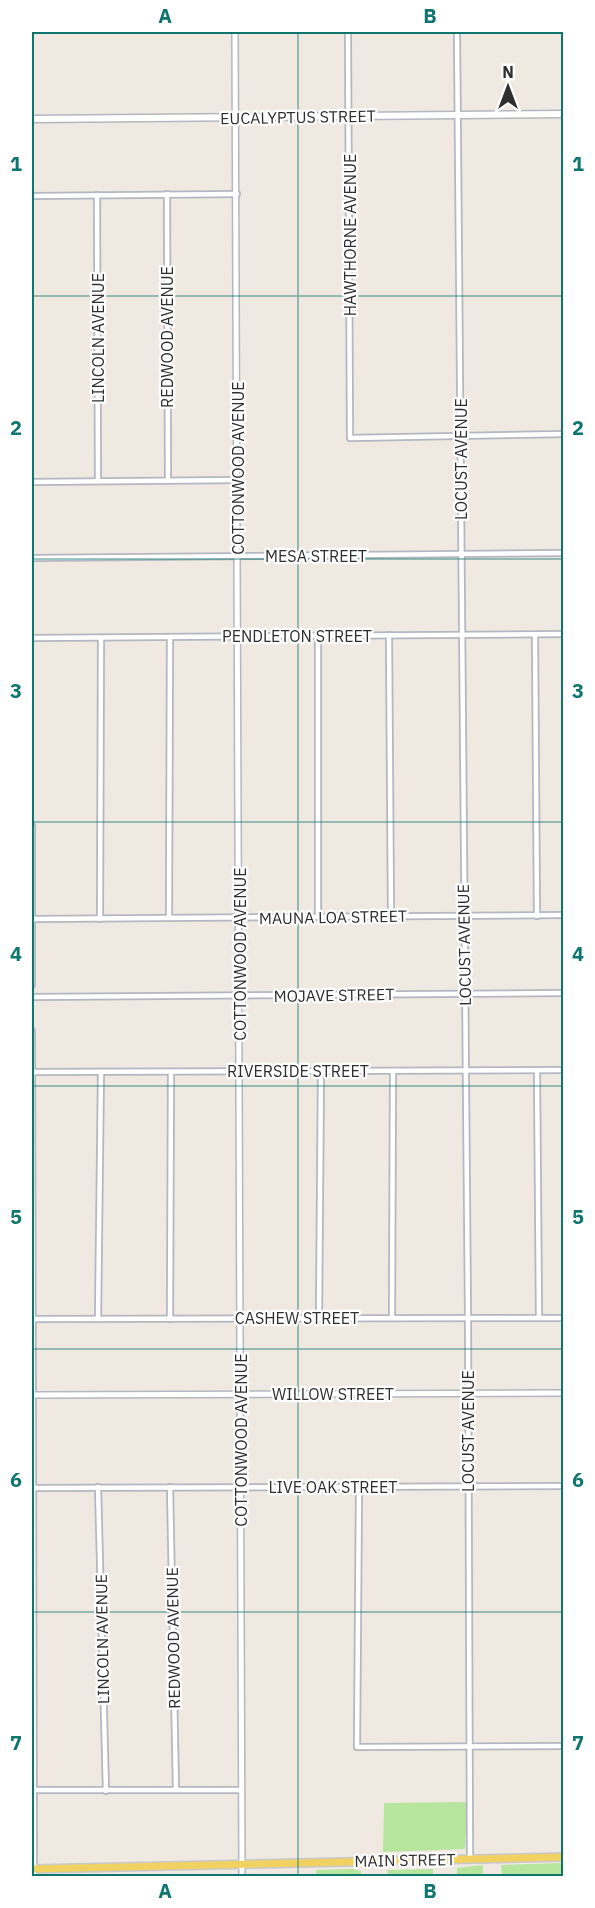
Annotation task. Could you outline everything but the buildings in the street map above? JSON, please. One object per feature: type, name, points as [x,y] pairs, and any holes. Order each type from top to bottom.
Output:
[{"type":"main road","name":"EUCALYPTUS STREET","points":[[32,119],[564,114]]},
{"type":"main road","name":"MAIN STREET","points":[[33,1872],[241,1864],[564,1857]]},
{"type":"street","name":"COTTONWOOD AVENUE","points":[[235,32],[242,1876]]},
{"type":"street","name":"HAWTHORNE AVENUE","points":[[348,32],[350,438],[462,436]]},
{"type":"street","name":"LOCUST AVENUE","points":[[457,32],[466,994],[470,1859]]},
{"type":"street","name":"REDWOOD AVENUE","points":[[167,194],[168,480]]},
{"type":"street","points":[[32,196],[237,194]]},
{"type":"street","name":"LINCOLN AVENUE","points":[[97,195],[98,481]]},
{"type":"street","points":[[462,436],[564,434]]},
{"type":"street","points":[[32,482],[237,480]]},
{"type":"street","name":"MESA STREET","points":[[32,558],[564,553]]},
{"type":"street","points":[[535,634],[537,915]]},
{"type":"street","name":"PENDLETON STREET","points":[[32,638],[564,634]]},
{"type":"street","points":[[318,636],[318,917]]},
{"type":"street","points":[[389,636],[391,916]]},
{"type":"street","points":[[169,917],[170,637]]},
{"type":"street","points":[[100,919],[101,638]]},
{"type":"street","points":[[32,826],[32,985]]},
{"type":"street","name":"MAUNA LOA STREET","points":[[32,919],[564,915]]},
{"type":"street","name":"MOJAVE STREET","points":[[32,997],[564,993]]},
{"type":"street","points":[[32,1030],[33,1872]]},
{"type":"street","points":[[537,1070],[539,1318]]},
{"type":"street","name":"RIVERSIDE STREET","points":[[32,1072],[564,1070]]},
{"type":"street","points":[[318,1318],[321,1071]]},
{"type":"street","points":[[392,1318],[393,1071]]},
{"type":"street","points":[[98,1319],[101,1072]]},
{"type":"street","points":[[170,1319],[171,1072]]},
{"type":"street","name":"CASHEW STREET","points":[[32,1319],[564,1318]]},
{"type":"street","name":"WILLOW STREET","points":[[32,1395],[564,1393]]},
{"type":"street","name":"LIVE OAK STREET","points":[[32,1488],[564,1486]]},
{"type":"street","name":"LINCOLN AVENUE","points":[[98,1487],[106,1791]]},
{"type":"street","name":"REDWOOD AVENUE","points":[[170,1487],[176,1790]]},
{"type":"street","points":[[359,1487],[357,1747],[564,1746]]},
{"type":"street","points":[[33,1790],[242,1790]]},
{"type":"green space","points":[[467,1802],[465,1849],[383,1852],[384,1803]]},
{"type":"green space","points":[[563,1863],[563,1876],[502,1876],[501,1865]]},
{"type":"green space","points":[[483,1865],[483,1876],[457,1876],[457,1868]]},
{"type":"green space","points":[[353,1869],[361,1871],[361,1876],[317,1876],[316,1870]]},
{"type":"green space","points":[[433,1869],[433,1876],[388,1876],[387,1870]]}]
